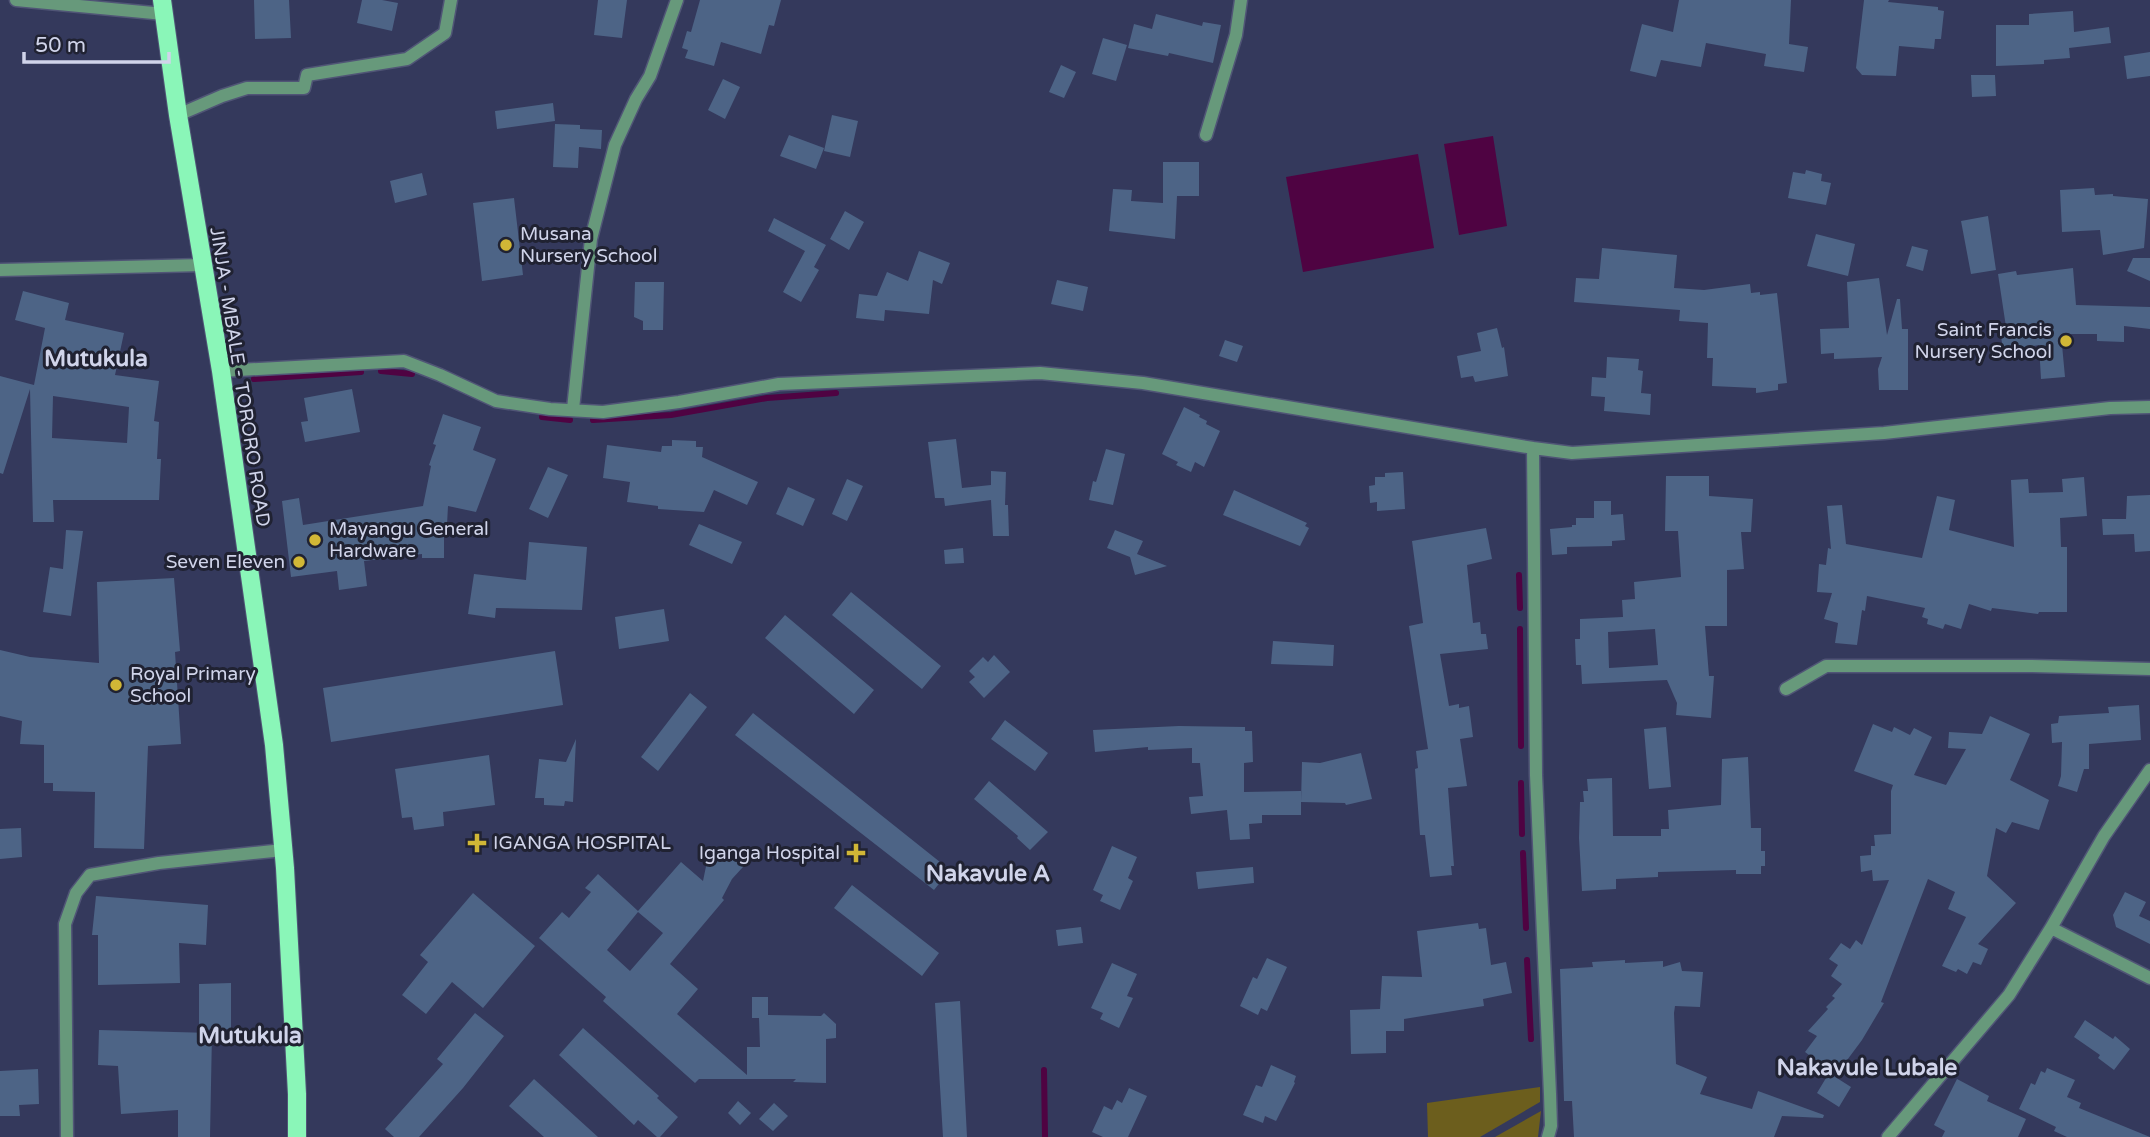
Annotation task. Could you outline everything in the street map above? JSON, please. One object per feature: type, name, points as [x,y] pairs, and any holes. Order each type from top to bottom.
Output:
[{"type":"main road","name":"JINJA - MBALE - TORORO ROAD","points":[[163,7],[178,115],[221,371],[274,745],[283,850],[297,1137]]},
{"type":"street","points":[[16,0],[163,7]]},
{"type":"street","points":[[178,115],[247,88],[304,88],[307,75],[407,59],[445,33],[451,0]]},
{"type":"street","points":[[573,409],[591,239],[611,159],[636,99],[650,76],[677,0]]},
{"type":"street","points":[[1206,135],[1236,36],[1241,0]]},
{"type":"street","points":[[0,270],[202,265]]},
{"type":"street","points":[[221,371],[404,362],[440,374],[496,401],[550,409],[603,412],[779,384],[1040,373],[1143,383],[1572,453],[1884,433],[2110,408],[2150,407]]},
{"type":"street","points":[[1533,448],[1536,775],[1550,1094],[1551,1126],[1548,1137]]},
{"type":"street","points":[[1786,689],[1826,666],[2150,669]]},
{"type":"street","points":[[1888,1137],[2009,995],[2104,836],[2150,770]]},
{"type":"street","points":[[67,1137],[65,924],[76,893],[90,875],[159,863],[283,850]]},
{"type":"street","points":[[2051,928],[2150,978]]},
{"type":"shaded area","points":[[1493,136],[1507,226],[1459,235],[1444,144]]},
{"type":"shaded area","points":[[1418,154],[1434,248],[1303,272],[1286,177]]},
{"type":"shaded area","points":[[1540,1087],[1540,1102],[1480,1137],[1428,1137],[1427,1103]]},
{"type":"shaded area","points":[[1541,1111],[1538,1137],[1495,1137]]},
{"type":"building","points":[[254,0],[289,0],[291,38],[255,39]]},
{"type":"building","points":[[362,0],[398,3],[392,31],[357,23]]},
{"type":"building","points":[[598,0],[627,0],[622,38],[594,35]]},
{"type":"building","points":[[700,0],[781,0],[774,26],[769,25],[761,54],[721,42],[714,66],[685,58],[688,50],[682,48],[687,31],[691,32]]},
{"type":"building","points":[[1679,0],[1791,0],[1789,44],[1808,47],[1804,72],[1764,66],[1766,54],[1706,43],[1701,67],[1661,60],[1656,77],[1630,71],[1642,24],[1673,32]]},
{"type":"building","points":[[1864,0],[1889,0],[1888,2],[1938,7],[1938,10],[1944,11],[1941,39],[1935,39],[1934,49],[1899,46],[1896,76],[1862,75],[1856,68]]},
{"type":"building","points":[[2073,11],[2074,32],[2109,27],[2111,43],[2069,48],[2070,58],[2044,60],[2044,64],[1996,66],[1996,25],[2029,25],[2029,14]]},
{"type":"building","points":[[1156,14],[1202,26],[1203,22],[1221,25],[1213,63],[1169,53],[1168,56],[1128,48],[1134,24],[1152,29]]},
{"type":"building","points":[[1103,38],[1127,45],[1116,81],[1092,74]]},
{"type":"building","points":[[2150,52],[2150,76],[2127,79],[2124,56]]},
{"type":"building","points":[[1061,65],[1076,72],[1064,98],[1049,92]]},
{"type":"building","points":[[1971,75],[1995,75],[1996,96],[1972,97]]},
{"type":"building","points":[[723,79],[740,87],[725,119],[708,110]]},
{"type":"building","points":[[553,103],[555,121],[497,129],[495,111]]},
{"type":"building","points":[[832,115],[858,121],[850,157],[824,151]]},
{"type":"building","points":[[555,124],[580,125],[580,129],[602,130],[601,149],[579,147],[578,168],[553,167]]},
{"type":"building","points":[[789,135],[824,148],[816,169],[780,156]]},
{"type":"building","points":[[1163,162],[1199,162],[1199,196],[1177,196],[1175,239],[1109,231],[1113,189],[1132,190],[1131,201],[1163,203]]},
{"type":"building","points":[[1806,170],[1822,174],[1821,181],[1831,183],[1826,205],[1788,198],[1793,172],[1805,174]]},
{"type":"building","points":[[422,173],[427,195],[395,203],[390,181]]},
{"type":"building","points":[[2094,188],[2095,195],[2113,194],[2148,199],[2144,248],[2103,255],[2100,230],[2062,232],[2060,190]]},
{"type":"building","points":[[514,198],[523,275],[482,281],[473,203]]},
{"type":"building","points":[[845,211],[864,222],[849,250],[830,239]]},
{"type":"building","points":[[1988,216],[1996,270],[1971,274],[1961,221]]},
{"type":"building","points":[[774,218],[826,245],[814,267],[819,270],[801,302],[783,292],[805,251],[768,231]]},
{"type":"building","points":[[1816,234],[1855,244],[1848,276],[1807,266]]},
{"type":"building","points":[[1912,246],[1928,250],[1923,271],[1906,266]]},
{"type":"building","points":[[1602,248],[1677,255],[1674,288],[1704,290],[1750,284],[1751,293],[1777,293],[1787,383],[1778,384],[1778,390],[1756,393],[1756,388],[1712,386],[1713,358],[1707,358],[1708,323],[1679,321],[1680,310],[1574,302],[1576,278],[1599,279]]},
{"type":"building","points":[[919,251],[950,263],[942,284],[933,280],[929,314],[885,310],[884,321],[856,318],[859,294],[877,296],[887,272],[908,281]]},
{"type":"building","points":[[2133,258],[2150,258],[2150,281],[2127,271]]},
{"type":"building","points":[[2073,268],[2076,305],[2150,307],[2150,329],[2124,326],[2124,342],[2097,341],[2097,334],[2061,334],[2065,377],[2041,379],[2039,345],[2003,351],[2000,328],[2006,327],[1998,274],[2016,271],[2017,275]]},
{"type":"building","points":[[1879,278],[1887,335],[1897,299],[1900,299],[1902,329],[1908,329],[1908,390],[1879,390],[1878,369],[1882,357],[1834,359],[1834,353],[1821,354],[1820,329],[1849,328],[1847,282]]},
{"type":"building","points":[[1057,280],[1088,287],[1083,311],[1051,304]]},
{"type":"building","points":[[635,282],[664,282],[663,330],[643,330],[643,321],[634,317]]},
{"type":"building","points":[[23,291],[69,303],[65,320],[124,333],[115,375],[159,381],[154,421],[159,422],[159,500],[53,500],[54,522],[33,522],[30,389],[3,474],[0,473],[0,376],[34,385],[45,328],[15,320]],"holes":[[[53,396],[129,407],[127,443],[52,438]]]},
{"type":"building","points":[[1497,328],[1502,348],[1504,347],[1508,376],[1475,382],[1473,376],[1461,378],[1457,356],[1481,351],[1477,333]]},
{"type":"building","points":[[1225,340],[1243,346],[1237,362],[1219,356]]},
{"type":"building","points":[[1607,357],[1639,359],[1638,370],[1643,371],[1641,393],[1651,394],[1650,415],[1604,411],[1605,397],[1591,396],[1592,377],[1606,378]]},
{"type":"building","points":[[352,389],[360,432],[305,442],[301,422],[308,421],[304,398]]},
{"type":"building","points":[[1184,407],[1200,415],[1199,417],[1207,421],[1206,424],[1220,431],[1204,467],[1195,462],[1191,472],[1162,454]]},
{"type":"building","points":[[443,414],[481,427],[473,450],[496,459],[476,512],[448,506],[447,525],[444,525],[444,558],[422,558],[422,554],[364,561],[367,586],[339,590],[337,571],[291,577],[282,501],[299,498],[303,525],[423,506],[431,466],[429,465],[436,445],[433,444]]},
{"type":"building","points":[[956,439],[962,488],[991,485],[991,471],[1006,472],[1005,505],[1008,505],[1009,536],[993,536],[991,500],[945,506],[944,498],[935,498],[928,442]]},
{"type":"building","points":[[672,440],[696,441],[696,447],[703,447],[702,457],[758,482],[747,505],[714,490],[704,512],[658,509],[658,506],[627,502],[630,482],[603,478],[607,445],[661,452],[662,446],[672,446]]},
{"type":"building","points":[[1106,449],[1125,454],[1113,505],[1089,500],[1093,481],[1096,482]]},
{"type":"building","points":[[548,467],[568,475],[548,518],[529,509]]},
{"type":"building","points":[[1403,472],[1405,509],[1377,511],[1377,502],[1370,503],[1369,486],[1375,485],[1375,477],[1385,477],[1385,473]]},
{"type":"building","points":[[1666,476],[1709,476],[1709,496],[1753,499],[1751,532],[1741,532],[1744,569],[1727,570],[1727,626],[1705,626],[1709,676],[1714,676],[1711,718],[1676,715],[1677,703],[1667,680],[1582,684],[1581,665],[1576,665],[1575,639],[1580,639],[1580,619],[1623,617],[1622,600],[1635,599],[1634,582],[1681,577],[1678,531],[1665,531]],"holes":[[[1655,629],[1658,665],[1609,668],[1608,632]]]},
{"type":"building","points":[[2084,477],[2087,516],[2060,518],[2061,547],[2067,547],[2067,612],[2038,614],[1992,608],[1991,611],[1969,604],[1961,629],[1945,624],[1943,629],[1927,624],[1928,619],[1922,617],[1925,608],[1867,596],[1857,645],[1835,643],[1838,623],[1824,619],[1832,593],[1817,592],[1819,564],[1826,565],[1828,548],[1831,549],[1827,506],[1842,505],[1846,544],[1922,558],[1937,496],[1955,500],[1949,530],[2014,547],[2011,480],[2028,479],[2029,493],[2063,492],[2062,479]]},
{"type":"building","points":[[847,479],[863,486],[847,521],[832,514]]},
{"type":"building","points":[[788,487],[815,499],[803,526],[776,514]]},
{"type":"building","points":[[1234,490],[1307,523],[1305,526],[1309,528],[1300,546],[1223,515]]},
{"type":"building","points":[[2150,495],[2150,551],[2135,552],[2134,534],[2103,535],[2102,519],[2126,519],[2127,496]]},
{"type":"building","points":[[1594,501],[1611,501],[1611,515],[1623,514],[1625,540],[1612,541],[1612,546],[1567,547],[1567,554],[1552,555],[1550,529],[1572,527],[1576,525],[1576,518],[1594,518]]},
{"type":"building","points":[[699,524],[742,542],[732,564],[689,545]]},
{"type":"building","points":[[1486,528],[1492,559],[1467,565],[1473,623],[1480,622],[1481,634],[1486,634],[1488,649],[1440,654],[1449,706],[1469,706],[1473,737],[1460,739],[1467,786],[1448,788],[1454,866],[1451,866],[1452,875],[1430,877],[1425,835],[1420,835],[1415,769],[1418,768],[1416,751],[1428,749],[1409,626],[1423,623],[1412,541]]},
{"type":"building","points":[[66,530],[83,531],[71,616],[43,612],[50,567],[63,569]]},
{"type":"building","points":[[1115,530],[1143,541],[1137,554],[1167,566],[1135,575],[1130,557],[1107,548]]},
{"type":"building","points":[[529,542],[587,547],[582,610],[496,608],[495,618],[468,614],[474,574],[526,580]]},
{"type":"building","points":[[963,548],[964,563],[945,564],[944,550]]},
{"type":"building","points":[[174,578],[180,651],[175,652],[181,744],[148,746],[144,849],[94,848],[95,792],[53,791],[53,783],[44,783],[44,745],[20,744],[22,721],[0,716],[0,650],[30,657],[99,663],[97,582]]},
{"type":"building","points":[[851,592],[941,666],[922,689],[832,615]]},
{"type":"building","points":[[664,609],[669,641],[619,649],[615,617]]},
{"type":"building","points":[[785,615],[874,690],[854,714],[765,638]]},
{"type":"building","points":[[1273,641],[1334,645],[1333,666],[1271,664]]},
{"type":"building","points":[[555,651],[563,705],[331,742],[323,688]]},
{"type":"building","points":[[994,655],[1010,672],[984,698],[969,682],[975,677],[969,671],[983,657],[988,662]]},
{"type":"building","points":[[690,693],[707,707],[658,771],[641,757]]},
{"type":"building","points":[[2139,705],[2141,740],[2089,744],[2089,769],[2084,769],[2077,792],[2058,786],[2062,742],[2052,743],[2051,724],[2058,723],[2059,716],[2109,713],[2108,707]]},
{"type":"building","points":[[753,713],[950,870],[934,890],[735,735]]},
{"type":"building","points":[[1990,716],[2030,734],[2010,780],[2049,800],[2039,830],[2012,822],[2006,833],[1996,828],[1987,876],[2016,903],[1978,944],[1988,949],[1981,965],[1973,962],[1967,974],[1958,969],[1956,972],[1942,966],[1966,917],[1948,909],[1955,892],[1928,879],[1881,1002],[1884,1003],[1862,1040],[1836,1075],[1805,1052],[1817,1036],[1808,1031],[1828,1009],[1826,1007],[1835,998],[1832,996],[1842,984],[1831,976],[1838,965],[1829,959],[1841,943],[1850,949],[1856,940],[1862,945],[1889,880],[1873,881],[1872,870],[1861,872],[1860,856],[1871,855],[1871,846],[1875,846],[1874,835],[1891,834],[1893,785],[1854,771],[1873,724],[1892,732],[1894,727],[1910,735],[1914,728],[1932,737],[1914,775],[1946,785],[1966,749],[1948,748],[1949,732],[1982,734]]},
{"type":"building","points":[[1005,720],[1048,753],[1035,771],[991,739]]},
{"type":"building","points":[[1179,726],[1245,727],[1245,731],[1252,731],[1253,762],[1244,763],[1244,792],[1301,791],[1301,815],[1262,815],[1262,823],[1249,824],[1250,839],[1230,840],[1227,810],[1191,814],[1189,797],[1203,796],[1200,763],[1192,763],[1192,748],[1148,750],[1148,747],[1095,752],[1093,730]]},
{"type":"building","points":[[1666,727],[1671,787],[1649,789],[1644,729]]},
{"type":"building","points":[[576,739],[573,802],[565,801],[564,806],[544,805],[544,798],[535,798],[539,759],[566,762]]},
{"type":"building","points":[[1361,753],[1372,799],[1346,805],[1301,802],[1302,762],[1320,763]]},
{"type":"building","points":[[489,755],[495,805],[443,812],[444,826],[414,830],[412,817],[402,818],[395,769]]},
{"type":"building","points":[[1748,757],[1751,828],[1761,828],[1761,851],[1765,851],[1765,866],[1761,866],[1761,874],[1736,874],[1736,870],[1658,872],[1658,877],[1616,879],[1616,889],[1582,891],[1580,802],[1584,802],[1583,791],[1588,791],[1587,779],[1612,778],[1613,836],[1661,836],[1661,829],[1669,829],[1668,810],[1721,805],[1722,759]]},
{"type":"building","points":[[989,781],[1048,832],[1030,850],[1018,836],[974,799]]},
{"type":"building","points":[[21,828],[22,857],[0,859],[0,829]]},
{"type":"building","points":[[1112,846],[1137,857],[1128,878],[1133,881],[1120,910],[1100,901],[1103,895],[1093,890]]},
{"type":"building","points":[[710,847],[753,856],[732,879],[722,898],[724,900],[670,964],[698,989],[677,1014],[747,1075],[747,1047],[760,1047],[759,1018],[752,1018],[752,997],[768,997],[768,1015],[821,1016],[824,1013],[836,1024],[836,1038],[826,1039],[826,1083],[793,1082],[796,1079],[699,1079],[695,1083],[603,1001],[606,997],[539,938],[562,912],[569,918],[591,892],[585,888],[598,874],[638,911],[681,862],[703,881]],"holes":[[[638,912],[663,933],[630,971],[607,950]]]},
{"type":"building","points":[[1253,867],[1254,883],[1198,889],[1196,872]]},
{"type":"building","points":[[852,885],[939,953],[922,976],[834,908]]},
{"type":"building","points":[[2125,892],[2146,902],[2139,916],[2150,921],[2150,944],[2116,927],[2113,915]]},
{"type":"building","points":[[473,893],[535,946],[483,1008],[452,982],[426,1014],[402,995],[428,962],[420,955]]},
{"type":"building","points":[[96,896],[208,905],[206,945],[179,943],[180,983],[98,985],[98,935],[92,935]]},
{"type":"building","points":[[1478,923],[1479,929],[1486,928],[1491,965],[1506,962],[1512,993],[1483,999],[1484,1006],[1404,1019],[1404,1031],[1386,1031],[1386,1053],[1351,1054],[1350,1010],[1380,1009],[1382,976],[1422,977],[1417,931]]},
{"type":"building","points":[[1081,927],[1083,943],[1058,946],[1056,930]]},
{"type":"building","points":[[1267,958],[1287,967],[1267,1011],[1261,1008],[1258,1015],[1240,1006],[1253,977],[1257,979]]},
{"type":"building","points":[[1625,960],[1625,963],[1663,961],[1663,967],[1680,962],[1682,971],[1703,972],[1700,1007],[1675,1006],[1674,1013],[1676,1064],[1707,1077],[1700,1094],[1752,1109],[1758,1091],[1824,1115],[1823,1118],[1782,1116],[1774,1137],[1574,1137],[1572,1101],[1564,1101],[1560,969],[1593,967],[1592,962]]},
{"type":"building","points":[[1112,963],[1137,974],[1127,996],[1133,998],[1119,1028],[1100,1019],[1103,1013],[1091,1008]]},
{"type":"building","points":[[231,983],[231,1029],[199,1030],[199,984]]},
{"type":"building","points":[[960,1001],[967,1137],[943,1137],[935,1003]]},
{"type":"building","points":[[475,1013],[504,1036],[463,1088],[419,1137],[394,1137],[385,1129],[443,1064],[437,1059]]},
{"type":"building","points":[[2085,1020],[2113,1039],[2115,1036],[2130,1049],[2114,1070],[2098,1058],[2100,1055],[2074,1037]]},
{"type":"building","points":[[583,1028],[659,1096],[657,1098],[678,1117],[660,1137],[638,1120],[634,1125],[559,1055]]},
{"type":"building","points":[[99,1030],[212,1033],[210,1137],[178,1137],[178,1110],[121,1114],[118,1066],[98,1065]]},
{"type":"building","points":[[1271,1065],[1296,1076],[1276,1121],[1265,1116],[1263,1123],[1243,1115],[1256,1085],[1262,1087]]},
{"type":"building","points":[[2047,1068],[2075,1080],[2067,1097],[2081,1103],[2079,1108],[2150,1137],[2067,1137],[2054,1131],[2056,1127],[2019,1109],[2031,1083],[2035,1085],[2041,1071],[2045,1073]]},
{"type":"building","points":[[38,1069],[39,1104],[19,1105],[20,1116],[0,1116],[0,1071]]},
{"type":"building","points":[[1829,1073],[1851,1087],[1839,1107],[1817,1093]]},
{"type":"building","points":[[534,1079],[598,1137],[544,1137],[509,1106]]},
{"type":"building","points":[[1957,1079],[1989,1096],[1987,1101],[2026,1119],[2018,1137],[1942,1137],[1945,1131],[1934,1125]]},
{"type":"building","points":[[1129,1088],[1147,1096],[1128,1137],[1103,1137],[1092,1132],[1104,1106],[1112,1110],[1117,1100],[1122,1103]]},
{"type":"building","points":[[738,1101],[751,1113],[740,1125],[728,1113]]},
{"type":"building","points":[[774,1103],[788,1116],[773,1131],[759,1119]]},
{"type":"waterway","points":[[381,371],[412,374]]},
{"type":"waterway","points":[[254,379],[361,372]]},
{"type":"waterway","points":[[593,420],[671,415],[767,398],[836,393]]},
{"type":"waterway","points":[[542,417],[570,420]]},
{"type":"waterway","points":[[1519,575],[1520,608]]},
{"type":"waterway","points":[[1520,629],[1521,746]]},
{"type":"waterway","points":[[1521,783],[1522,834]]},
{"type":"waterway","points":[[1523,853],[1526,928]]},
{"type":"waterway","points":[[1527,960],[1531,1039]]},
{"type":"waterway","points":[[1044,1070],[1045,1137]]},
{"type":"place","name":"Musana Nursery School","points":[[506,245]]},
{"type":"place","name":"Saint Francis Nursery School","points":[[2066,341]]},
{"type":"place","name":"Mayangu General Hardware","points":[[315,540]]},
{"type":"place","name":"Seven Eleven","points":[[299,562]]},
{"type":"place","name":"Royal Primary School","points":[[116,685]]},
{"type":"place","name":"IGANGA HOSPITAL","points":[[477,843]]},
{"type":"place","name":"Iganga Hospital","points":[[856,853]]},
{"type":"district","name":"Mutukula","points":[[96,359]]},
{"type":"district","name":"Nakavule A","points":[[988,874]]},
{"type":"district","name":"Mutukula","points":[[250,1036]]},
{"type":"district","name":"Nakavule Lubale","points":[[1867,1068]]}]
